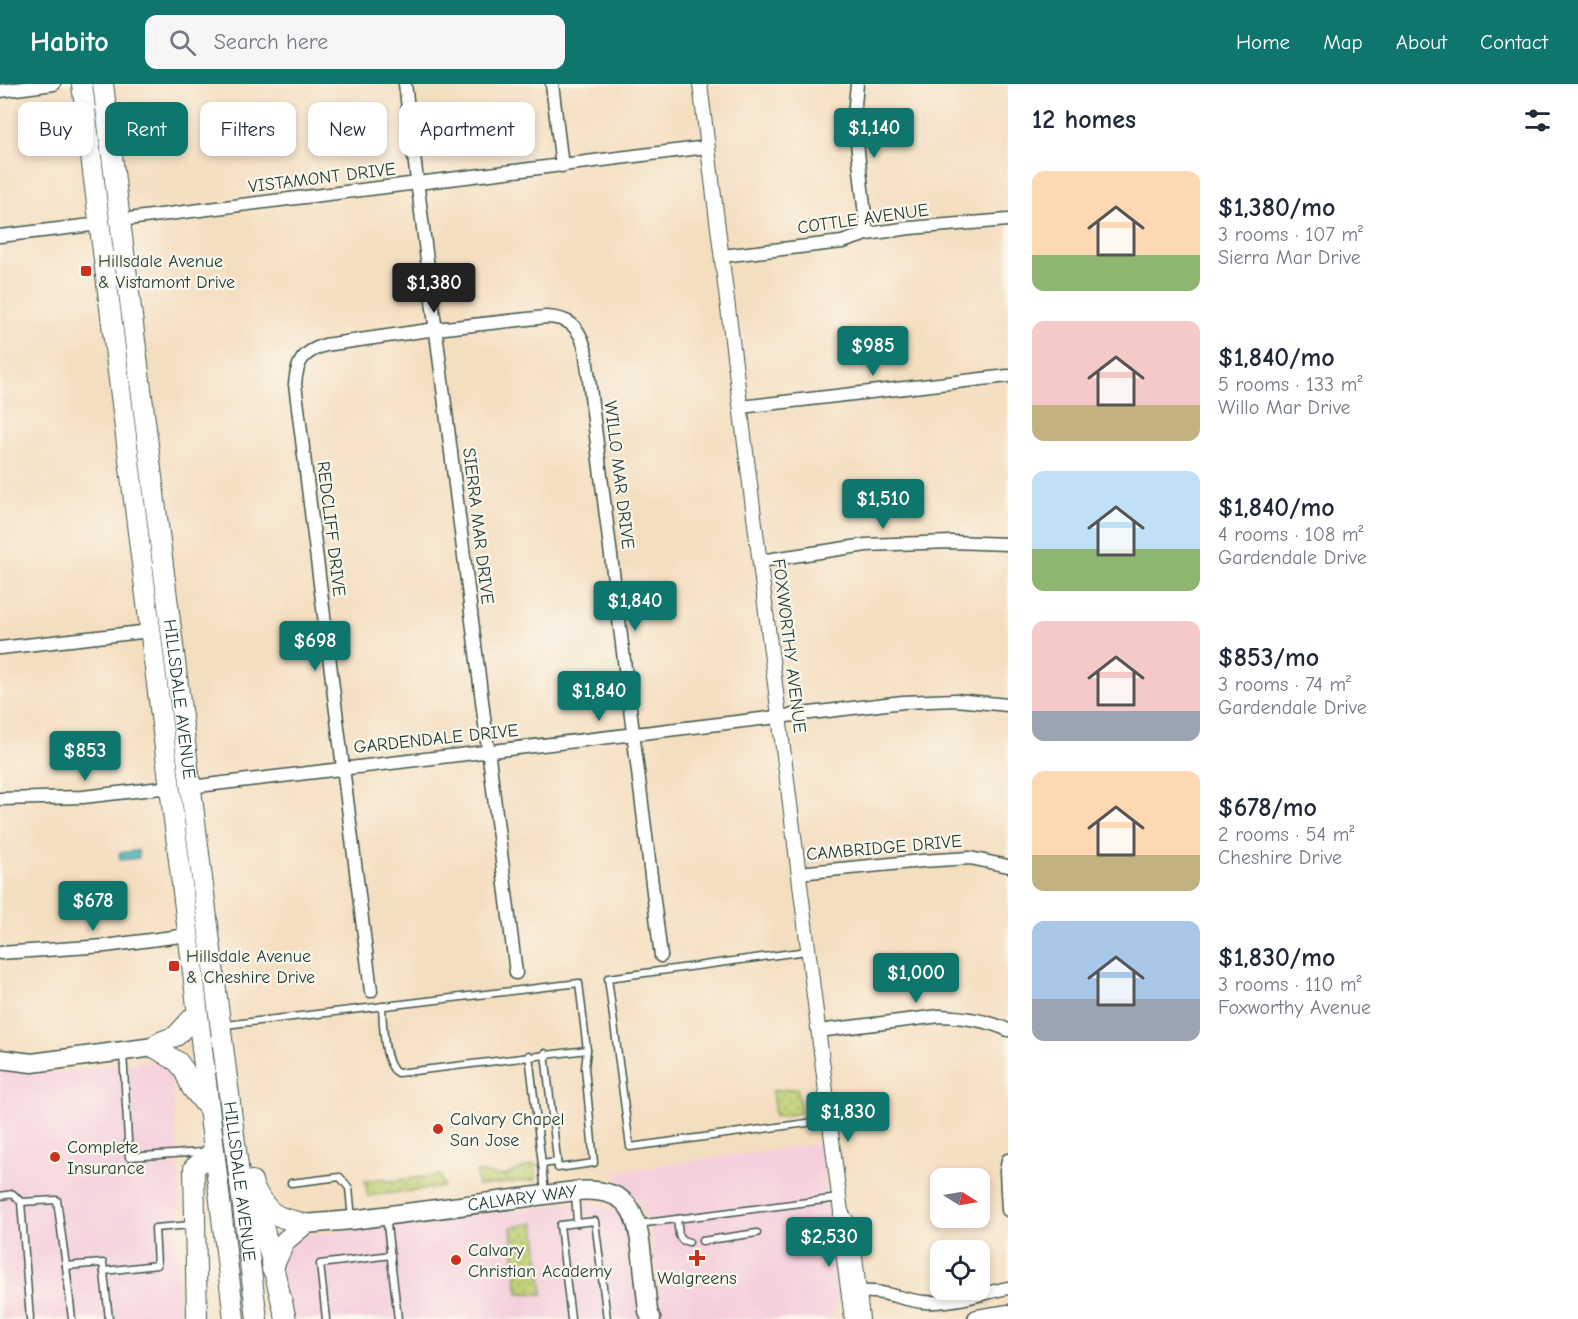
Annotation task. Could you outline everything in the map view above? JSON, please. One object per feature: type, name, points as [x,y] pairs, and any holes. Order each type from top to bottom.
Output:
[{"type":"highway","name":"HILLSDALE AVENUE","points":[[82,84],[234,1319]]},
{"type":"highway","name":"HILLSDALE AVENUE","points":[[103,84],[257,1316]]},
{"type":"highway","points":[[100,224],[109,230],[113,238],[121,296],[131,308]]},
{"type":"highway","points":[[164,750],[177,758],[180,776],[190,787]]},
{"type":"highway","points":[[170,787],[175,789],[182,798],[184,813],[194,819]]},
{"type":"highway","points":[[154,1047],[176,1036],[198,1013]]},
{"type":"highway","points":[[154,1047],[178,1062],[192,1088],[209,1109]]},
{"type":"highway","points":[[197,1319],[194,1168],[214,1151]]},
{"type":"highway","points":[[237,1152],[245,1162],[254,1187],[286,1319]]},
{"type":"highway","points":[[254,1187],[263,1203],[280,1218],[305,1224]]},
{"type":"highway","points":[[257,1316],[274,1265],[285,1241],[305,1224]]},
{"type":"main road","points":[[0,1059],[32,1063],[154,1047]]},
{"type":"main road","name":"CALVARY WAY","points":[[305,1224],[386,1216],[574,1191],[601,1190],[629,1206],[638,1224],[649,1316]]},
{"type":"main road","points":[[978,1319],[1008,1314]]},
{"type":"street","points":[[0,91],[54,84]]},
{"type":"street","name":"SIERRA MAR DRIVE","points":[[405,84],[516,973]]},
{"type":"street","points":[[552,84],[562,166]]},
{"type":"street","name":"FOXWORTHY AVENUE","points":[[700,84],[840,1205],[840,1229],[852,1319]]},
{"type":"street","points":[[857,84],[854,115],[867,234]]},
{"type":"street","name":"VISTAMONT DRIVE","points":[[120,220],[707,147]]},
{"type":"street","name":"COTTLE AVENUE","points":[[722,256],[842,242],[867,234],[1008,220]]},
{"type":"street","points":[[0,236],[100,224]]},
{"type":"street","name":"WILLO MAR DRIVE","points":[[436,329],[546,317],[560,318],[572,324],[581,334],[585,348],[661,956]]},
{"type":"street","name":"REDCLIFF DRIVE","points":[[371,991],[295,384],[296,371],[302,358],[312,349],[325,345],[436,329]]},
{"type":"street","points":[[741,407],[1008,376]]},
{"type":"street","points":[[760,561],[866,545],[951,542],[1008,544]]},
{"type":"street","points":[[0,648],[150,631]]},
{"type":"street","name":"GARDENDALE DRIVE","points":[[190,787],[903,702],[956,700],[1008,705]]},
{"type":"street","points":[[0,799],[83,797],[170,787]]},
{"type":"street","name":"CAMBRIDGE DRIVE","points":[[799,873],[970,858],[1008,866]]},
{"type":"street","points":[[0,953],[105,946],[188,935]]},
{"type":"street","points":[[818,1031],[940,1016],[958,1016],[998,1025],[1008,1030]]},
{"type":"street","points":[[1008,1160],[1008,1210]]},
{"type":"street","name":"FOXWORTHY AVENUE","points":[[840,1205],[852,1229],[862,1319]]},
{"type":"street","points":[[860,1292],[885,1292],[910,1299],[935,1302],[1008,1288]]},
{"type":"lane","points":[[808,951],[608,978],[630,1148],[829,1120]]},
{"type":"lane","points":[[221,1026],[579,983],[587,1050],[585,1068],[594,1163],[558,1168],[545,1053]]},
{"type":"lane","points":[[382,1006],[388,1059],[391,1068],[398,1073],[545,1053],[587,1050]]},
{"type":"lane","points":[[123,1052],[129,1157],[214,1151]]},
{"type":"lane","points":[[529,1055],[545,1196]]},
{"type":"lane","points":[[542,1164],[557,1162]]},
{"type":"lane","points":[[291,1183],[340,1177],[349,1188],[352,1220]]},
{"type":"lane","points":[[574,1191],[578,1223]]},
{"type":"lane","points":[[0,1196],[13,1194],[21,1202],[30,1319]]},
{"type":"lane","points":[[21,1202],[57,1200],[72,1319]]},
{"type":"lane","points":[[638,1224],[840,1205]]},
{"type":"lane","points":[[386,1216],[398,1319]]},
{"type":"lane","points":[[677,1219],[679,1235],[682,1240],[689,1242]]},
{"type":"lane","points":[[571,1319],[560,1225],[595,1221],[607,1319]]},
{"type":"lane","points":[[104,1270],[158,1265],[155,1228],[194,1225]]},
{"type":"lane","points":[[702,1241],[757,1233]]},
{"type":"lane","points":[[326,1319],[320,1264],[390,1255]]},
{"type":"lane","points":[[66,1266],[103,1263],[109,1319]]},
{"type":"shaded area","points":[[158,1060],[170,1072],[173,1093],[181,1201],[176,1261],[181,1319],[0,1319],[0,1069],[29,1073],[65,1072]]},
{"type":"shaded area","points":[[820,1143],[838,1301],[833,1316],[830,1319],[662,1319],[650,1228],[636,1200],[617,1185],[616,1172]]},
{"type":"shaded area","name":"Calvary Christian Academy","points":[[594,1200],[616,1212],[627,1231],[639,1319],[291,1319],[280,1269],[283,1253],[304,1235]]},
{"type":"green space","points":[[797,1088],[801,1113],[775,1117],[772,1091]]},
{"type":"green space","points":[[536,1165],[536,1180],[478,1186],[476,1172],[504,1176]]},
{"type":"green space","points":[[441,1175],[444,1187],[368,1196],[365,1181],[385,1178],[386,1181],[390,1181]]},
{"type":"green space","points":[[535,1223],[543,1294],[518,1293],[511,1227]]},
{"type":"water","points":[[138,850],[139,858],[120,860],[119,853]]},
{"type":"place","name":"Hillsdale Avenue & Vistamont Drive","points":[[86,271]]},
{"type":"place","name":"Hillsdale Avenue & Cheshire Drive","points":[[174,966]]},
{"type":"place","name":"Calvary Chapel San Jose","points":[[438,1129]]},
{"type":"place","name":"Complete Insurance","points":[[55,1157]]},
{"type":"place","name":"Walgreens","points":[[697,1258]]},
{"type":"place","name":"Calvary Christian Academy","points":[[456,1260]]}]
